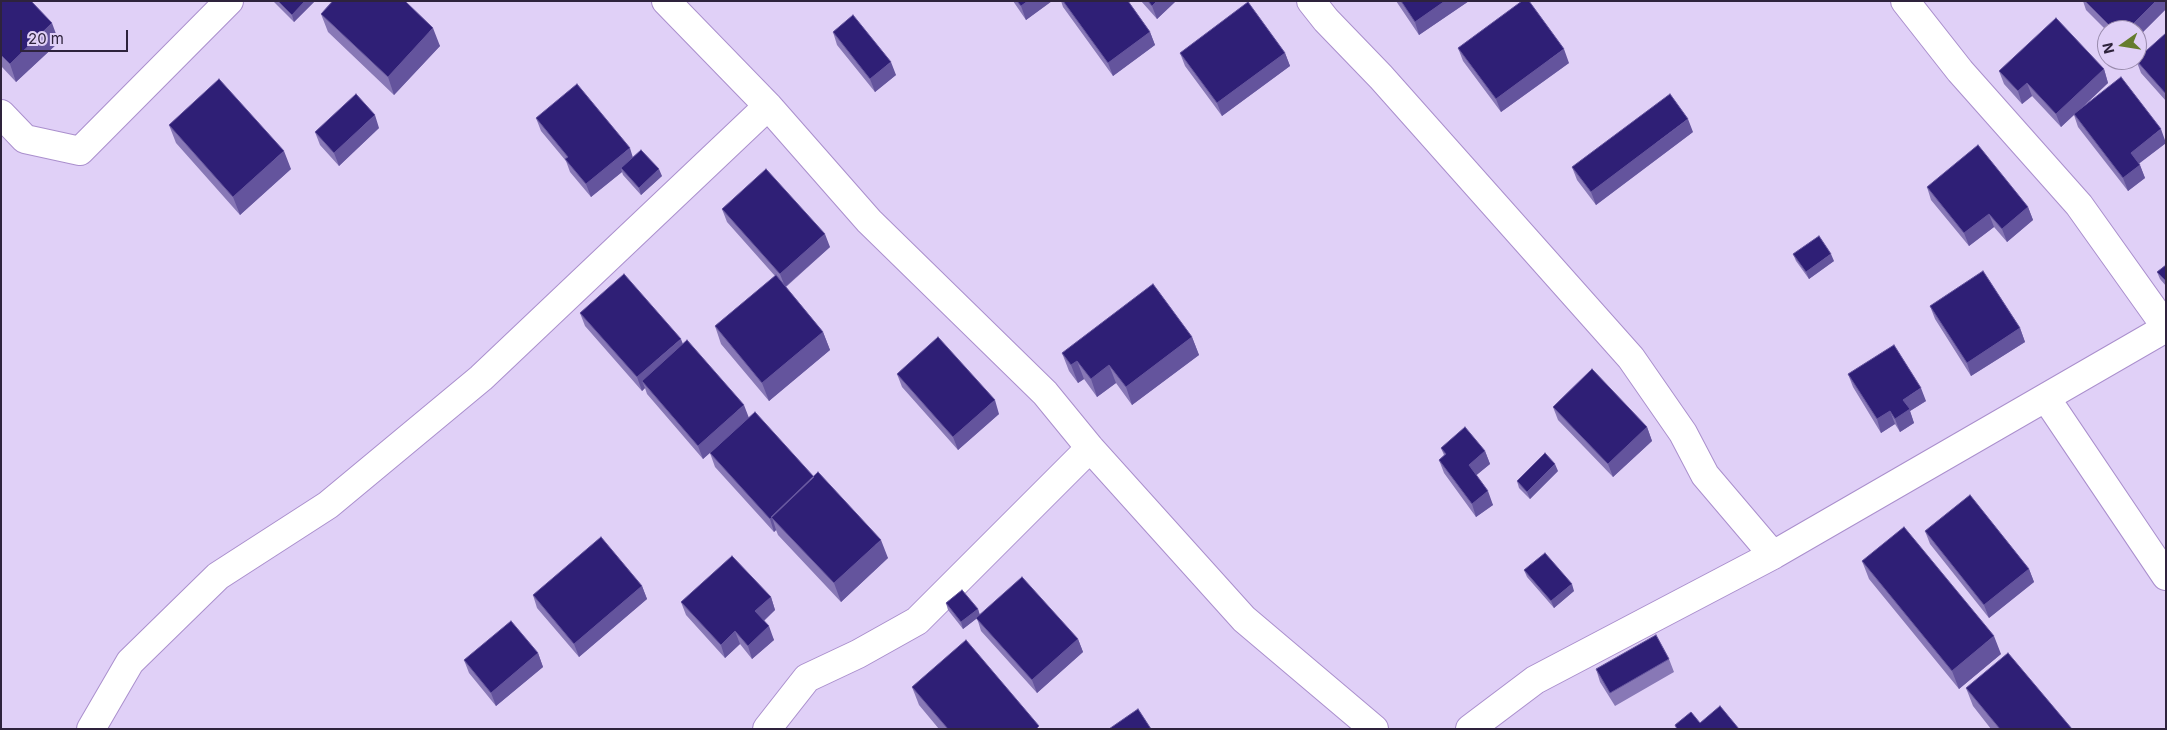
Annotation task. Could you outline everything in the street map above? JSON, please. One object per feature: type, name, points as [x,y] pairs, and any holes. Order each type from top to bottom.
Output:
[{"type":"street","points":[[1,114],[25,139],[80,151],[229,1]]},
{"type":"street","points":[[666,1],[768,106],[869,221],[1045,393],[1090,448],[1244,619],[1374,729]]},
{"type":"street","points":[[1311,1],[1326,20],[1381,76],[1631,358],[1683,433],[1705,475],[1773,555]]},
{"type":"street","points":[[1470,729],[1535,680],[1773,555],[2166,328],[2079,205],[1960,70],[1904,1]]},
{"type":"street","points":[[91,729],[130,662],[218,576],[328,505],[481,378],[768,106]]},
{"type":"street","points":[[2046,398],[2166,576]]},
{"type":"street","points":[[767,729],[807,678],[858,654],[917,621],[1090,448]]},
{"type":"building","points":[[1,1],[31,1],[52,23],[10,64],[1,55]]},
{"type":"building","points":[[278,1],[305,1],[292,15]]},
{"type":"building","points":[[333,1],[405,1],[433,28],[388,77],[321,14]]},
{"type":"building","points":[[1017,1],[1028,1],[1021,6]]},
{"type":"building","points":[[1063,1],[1128,1],[1150,32],[1108,63]]},
{"type":"building","points":[[1148,1],[1157,1],[1152,6]]},
{"type":"building","points":[[1401,1],[1445,1],[1415,22]]},
{"type":"building","points":[[1522,1],[1529,1],[1564,49],[1496,99],[1458,48]]},
{"type":"building","points":[[2085,1],[2156,1],[2137,20],[2104,20]]},
{"type":"building","points":[[1248,2],[1285,53],[1217,103],[1180,53]]},
{"type":"building","points":[[853,15],[891,62],[870,79],[833,32]]},
{"type":"building","points":[[2056,18],[2097,62],[2097,70],[2103,70],[2056,114],[2027,83],[2018,91],[1999,71]]},
{"type":"building","points":[[2166,33],[2166,94],[2145,70],[2147,70],[2147,50]]},
{"type":"building","points":[[2121,77],[2161,129],[2131,153],[2140,165],[2123,178],[2074,114]]},
{"type":"building","points":[[219,79],[284,151],[233,197],[169,125]]},
{"type":"building","points":[[577,84],[630,148],[586,184],[565,159],[568,157],[536,118]]},
{"type":"building","points":[[356,94],[375,115],[334,153],[315,132]]},
{"type":"building","points":[[1670,94],[1688,119],[1591,192],[1572,167]]},
{"type":"building","points":[[1978,145],[2028,207],[2002,229],[1989,214],[1964,233],[1927,187]]},
{"type":"building","points":[[641,150],[659,169],[639,188],[621,168]]},
{"type":"building","points":[[766,169],[825,234],[780,274],[722,209]]},
{"type":"building","points":[[1819,236],[1831,254],[1806,272],[1793,254]]},
{"type":"building","points":[[2166,265],[2166,281],[2157,272]]},
{"type":"building","points":[[1983,271],[2020,328],[1967,363],[1930,306]]},
{"type":"building","points":[[624,274],[681,339],[637,377],[580,313]]},
{"type":"building","points":[[776,275],[823,332],[762,383],[715,326]]},
{"type":"building","points":[[1153,284],[1192,337],[1126,387],[1109,365],[1091,379],[1077,361],[1071,365],[1062,353]]},
{"type":"building","points":[[938,337],[995,400],[953,437],[897,374]]},
{"type":"building","points":[[687,340],[744,405],[698,446],[642,381]]},
{"type":"building","points":[[1894,345],[1921,388],[1903,400],[1910,409],[1895,419],[1890,411],[1877,419],[1848,374]]},
{"type":"building","points":[[1592,369],[1647,427],[1608,464],[1553,407]]},
{"type":"building","points":[[755,412],[814,477],[770,519],[710,453]]},
{"type":"building","points":[[1465,427],[1485,451],[1469,465],[1488,491],[1472,504],[1439,460],[1446,454],[1441,448]]},
{"type":"building","points":[[1545,453],[1555,464],[1527,492],[1517,481]]},
{"type":"building","points":[[818,472],[881,540],[834,583],[771,517]]},
{"type":"building","points":[[1970,495],[2029,569],[1984,605],[1925,531]]},
{"type":"building","points":[[1904,527],[1994,636],[1952,671],[1862,561]]},
{"type":"building","points":[[601,537],[642,586],[574,644],[533,595]]},
{"type":"building","points":[[1545,553],[1572,584],[1551,601],[1524,570]]},
{"type":"building","points":[[732,556],[771,597],[755,611],[769,626],[748,646],[735,631],[721,645],[681,602]]},
{"type":"building","points":[[1022,577],[1078,639],[1032,680],[976,618]]},
{"type":"building","points":[[962,590],[978,609],[961,622],[946,603]]},
{"type":"building","points":[[511,621],[538,653],[491,693],[464,660]]},
{"type":"building","points":[[1656,635],[1669,659],[1610,693],[1596,669]]},
{"type":"building","points":[[966,640],[1039,726],[1036,729],[948,729],[912,687]]},
{"type":"building","points":[[2008,653],[2072,729],[2000,729],[1966,688]]},
{"type":"building","points":[[1720,706],[1739,729],[1677,729],[1675,725],[1691,712],[1700,723]]},
{"type":"building","points":[[1138,709],[1151,729],[1109,729]]}]
